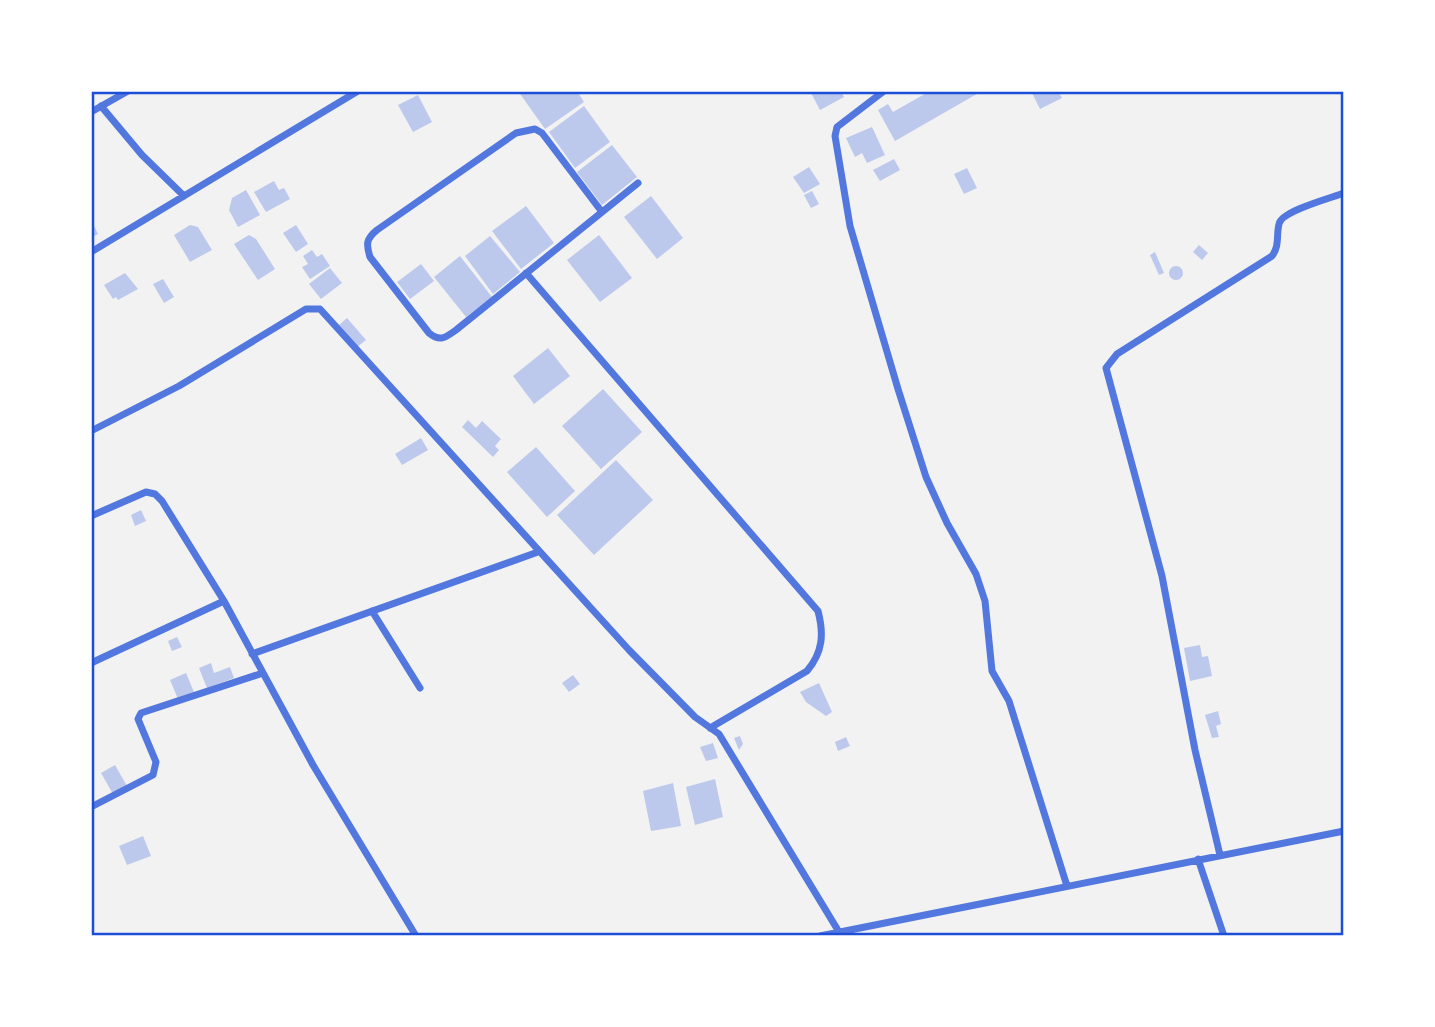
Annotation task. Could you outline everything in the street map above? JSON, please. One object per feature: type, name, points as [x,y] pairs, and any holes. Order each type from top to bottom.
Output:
[{"type":"street","points":[[91,112],[128,91]]},
{"type":"street","points":[[91,252],[358,91]]},
{"type":"street","points":[[884,91],[837,127],[835,136],[850,226],[926,477],[947,523],[976,574],[985,601],[992,671],[1009,701],[1067,886]]},
{"type":"street","points":[[102,106],[142,155],[184,196]]},
{"type":"street","points":[[602,212],[542,133],[527,128],[516,132],[377,230],[368,237],[366,244],[370,257],[436,339],[445,339],[638,183]]},
{"type":"street","points":[[1220,855],[1195,750],[1162,576],[1106,368],[1117,354],[1272,256],[1279,243],[1278,224],[1287,214],[1344,193]]},
{"type":"street","points":[[526,273],[818,611],[822,628],[821,647],[817,659],[807,671],[710,728]]},
{"type":"street","points":[[91,431],[179,386],[313,307],[329,317],[386,386],[538,552],[629,650],[695,717],[710,728],[729,750],[839,932]]},
{"type":"street","points":[[91,516],[137,495],[155,494],[162,500],[224,601],[313,765],[416,936]]},
{"type":"street","points":[[252,654],[538,552]]},
{"type":"street","points":[[91,663],[224,601]]},
{"type":"street","points":[[372,611],[419,688]]},
{"type":"street","points":[[91,807],[153,775],[156,762],[140,729],[138,719],[141,713],[263,673]]},
{"type":"street","points":[[820,936],[1344,831]]},
{"type":"street","points":[[1198,859],[1224,936]]},
{"type":"building","points":[[518,91],[577,91],[584,102],[545,129]]},
{"type":"building","points":[[810,91],[841,91],[844,97],[820,110]]},
{"type":"building","points":[[930,91],[982,91],[895,141],[878,110],[888,104],[893,112]]},
{"type":"building","points":[[1031,91],[1058,91],[1062,98],[1040,109]]},
{"type":"building","points":[[418,95],[432,122],[413,132],[398,105]]},
{"type":"building","points":[[584,106],[610,142],[575,168],[549,132]]},
{"type":"building","points":[[872,127],[885,155],[867,163],[862,153],[855,157],[846,138]]},
{"type":"building","points":[[612,145],[637,177],[602,205],[577,172]]},
{"type":"building","points":[[894,159],[900,170],[880,181],[873,170]]},
{"type":"building","points":[[809,167],[820,184],[804,193],[793,177]]},
{"type":"building","points":[[967,168],[977,188],[964,194],[954,174]]},
{"type":"building","points":[[274,181],[279,190],[284,188],[290,199],[266,212],[254,192]]},
{"type":"building","points":[[246,190],[260,215],[238,227],[229,210],[232,198]]},
{"type":"building","points":[[812,191],[819,204],[811,208],[804,195]]},
{"type":"building","points":[[651,196],[683,238],[657,259],[624,217]]},
{"type":"building","points":[[526,206],[554,243],[521,269],[492,231]]},
{"type":"building","points":[[91,219],[98,234],[91,238]]},
{"type":"building","points":[[190,225],[198,227],[212,250],[190,262],[174,235]]},
{"type":"building","points":[[296,225],[308,244],[296,252],[283,233]]},
{"type":"building","points":[[249,235],[256,239],[275,269],[258,280],[234,244]]},
{"type":"building","points":[[599,235],[632,278],[600,302],[567,260]]},
{"type":"building","points":[[490,236],[520,272],[493,294],[465,256]]},
{"type":"building","points":[[1199,245],[1208,253],[1202,260],[1193,252]]},
{"type":"building","points":[[312,250],[317,257],[322,254],[330,266],[310,279],[302,267],[308,264],[303,256]]},
{"type":"building","points":[[1155,252],[1164,273],[1159,275],[1150,255]]},
{"type":"building","points":[[460,256],[492,297],[466,317],[434,277]]},
{"type":"building","points":[[421,264],[434,281],[410,299],[397,282]]},
{"type":"building","points":[[1173,266],[1179,266],[1183,273],[1179,280],[1173,280],[1169,276],[1169,270]]},
{"type":"building","points":[[330,268],[342,283],[321,299],[309,284]]},
{"type":"building","points":[[125,273],[138,289],[118,300],[116,297],[113,299],[104,285]]},
{"type":"building","points":[[163,279],[174,297],[164,303],[153,284]]},
{"type":"building","points":[[347,318],[366,340],[357,347],[339,325]]},
{"type":"building","points":[[548,348],[570,376],[534,404],[513,376]]},
{"type":"building","points":[[603,389],[642,432],[601,469],[562,426]]},
{"type":"building","points":[[468,420],[476,428],[482,421],[501,439],[495,446],[499,450],[493,457],[462,427]]},
{"type":"building","points":[[421,438],[428,450],[402,465],[395,454]]},
{"type":"building","points":[[536,447],[575,491],[547,517],[507,472]]},
{"type":"building","points":[[616,460],[653,500],[594,555],[557,515]]},
{"type":"building","points":[[141,510],[146,521],[135,526],[131,515]]},
{"type":"building","points":[[177,637],[182,647],[172,651],[168,641]]},
{"type":"building","points":[[1200,645],[1202,657],[1208,656],[1212,676],[1190,681],[1184,648]]},
{"type":"building","points":[[211,663],[214,673],[230,667],[234,678],[207,688],[199,668]]},
{"type":"building","points":[[186,673],[194,692],[178,699],[170,680]]},
{"type":"building","points":[[573,675],[580,684],[569,692],[562,683]]},
{"type":"building","points":[[819,683],[832,712],[826,716],[806,702],[800,692]]},
{"type":"building","points":[[1218,711],[1221,724],[1216,726],[1219,737],[1212,738],[1205,715]]},
{"type":"building","points":[[740,736],[743,744],[739,750],[734,738]]},
{"type":"building","points":[[846,737],[850,746],[838,751],[835,742]]},
{"type":"building","points":[[713,743],[718,758],[706,761],[700,747]]},
{"type":"building","points":[[115,765],[127,786],[113,794],[101,773]]},
{"type":"building","points":[[715,779],[723,817],[695,825],[686,787]]},
{"type":"building","points":[[673,783],[681,826],[651,831],[643,791]]},
{"type":"building","points":[[143,836],[151,856],[127,865],[119,846]]}]
